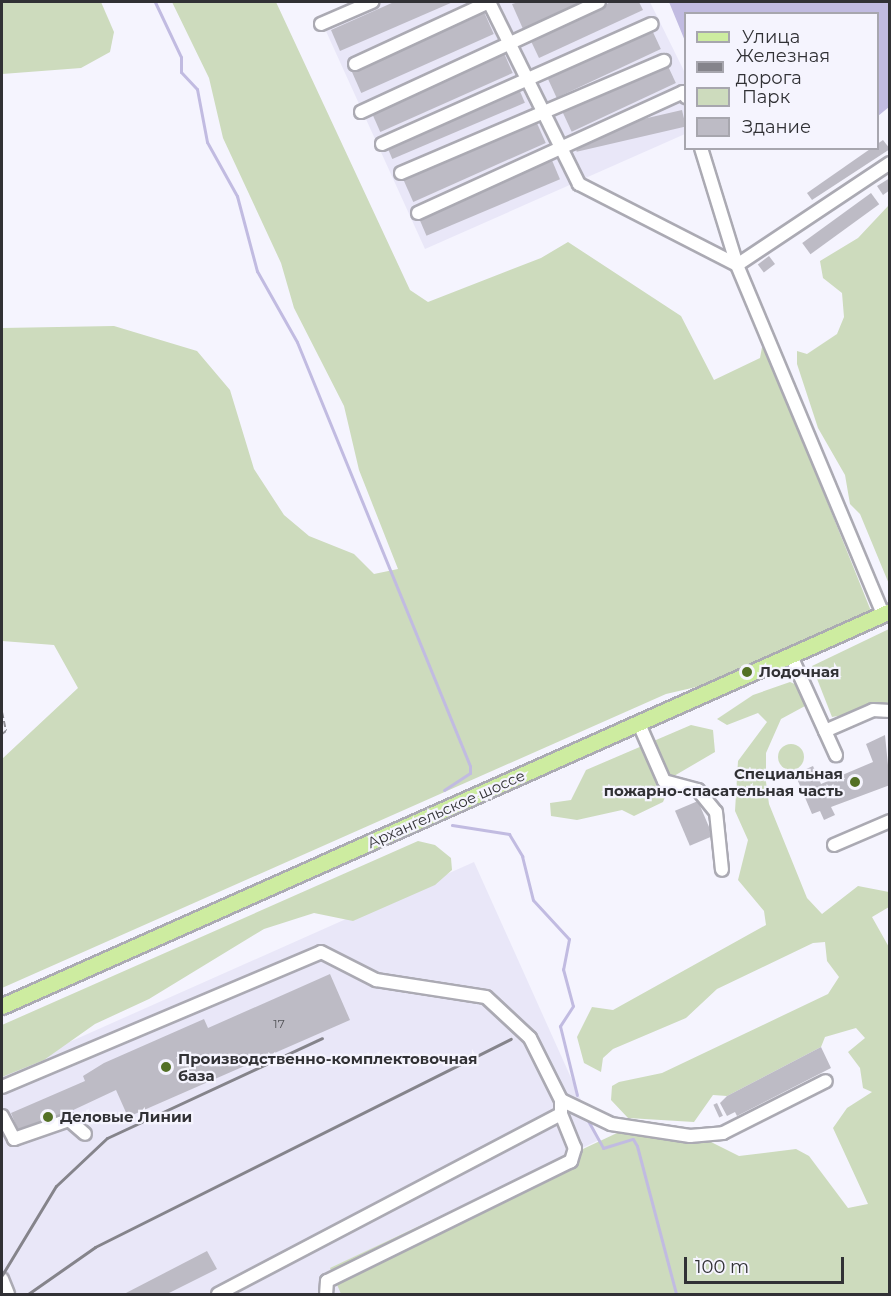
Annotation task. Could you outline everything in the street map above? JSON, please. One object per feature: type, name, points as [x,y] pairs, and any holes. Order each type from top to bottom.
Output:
[{"type":"main road","name":"Архангельское шоссе","points":[[2,1006],[886,612]]},
{"type":"lane","points":[[321,24],[372,2]]},
{"type":"lane","points":[[355,64],[489,2],[558,150],[579,184],[737,265]]},
{"type":"lane","points":[[362,112],[599,2]]},
{"type":"lane","points":[[382,144],[652,24]]},
{"type":"lane","points":[[401,173],[539,111],[664,61]]},
{"type":"lane","points":[[418,213],[683,92],[684,94]]},
{"type":"lane","points":[[702,150],[737,265],[886,612]]},
{"type":"lane","points":[[737,265],[890,163]]},
{"type":"lane","points":[[791,656],[836,755]]},
{"type":"lane","points":[[825,731],[873,710],[890,711]]},
{"type":"lane","points":[[639,724],[664,781],[698,790],[716,812],[722,870]]},
{"type":"lane","points":[[834,845],[890,821]]},
{"type":"lane","points":[[2,1087],[321,952],[376,980],[486,997],[530,1038],[561,1100],[561,1114],[575,1148],[571,1161],[327,1281],[326,1294]]},
{"type":"lane","points":[[561,1100],[611,1124],[690,1136],[723,1133],[826,1081]]},
{"type":"lane","points":[[218,1294],[561,1114]]},
{"type":"lane","points":[[2,1116],[14,1139],[69,1120],[85,1134]]},
{"type":"lane","points":[[2,1279],[8,1294]]},
{"type":"path","points":[[2,712],[2,734]]},
{"type":"shaded area","points":[[358,2],[650,2],[684,71],[684,134],[425,249],[320,18]]},
{"type":"shaded area","points":[[669,2],[889,2],[889,107],[879,115],[879,12],[684,12],[684,39]]},
{"type":"shaded area","name":"Производственно-комплектовочная база","points":[[474,862],[599,1140],[331,1268],[345,1294],[2,1294],[2,1072]]},
{"type":"green space","points":[[2,2],[101,2],[114,32],[110,52],[81,68],[2,74]]},
{"type":"green space","points":[[172,2],[276,2],[410,290],[428,302],[541,258],[568,242],[681,316],[714,380],[760,358],[763,342],[871,611],[709,684],[666,694],[2,988],[2,759],[78,688],[54,645],[2,641],[2,328],[114,326],[197,351],[230,390],[254,469],[284,515],[309,536],[354,554],[374,574],[398,569],[359,470],[344,406],[294,308],[281,263],[223,138],[209,78]]},
{"type":"green space","points":[[889,205],[889,584],[860,514],[850,504],[845,475],[818,428],[797,364],[797,351],[807,354],[837,334],[844,317],[842,293],[823,278],[820,261],[858,238]]},
{"type":"green space","points":[[889,629],[889,707],[832,717],[812,666]]},
{"type":"green space","points":[[790,682],[797,685],[805,706],[781,719],[766,753],[766,782],[769,804],[807,898],[822,914],[858,886],[889,892],[889,907],[872,917],[890,949],[889,1294],[341,1294],[330,1268],[634,1125],[707,1140],[739,1156],[796,1149],[809,1156],[848,1208],[868,1204],[833,1128],[847,1108],[872,1092],[863,1088],[860,1068],[848,1052],[865,1038],[856,1028],[825,1037],[821,1047],[727,1096],[713,1095],[694,1122],[628,1118],[611,1100],[612,1086],[619,1082],[662,1073],[828,994],[839,977],[827,961],[825,942],[813,943],[717,989],[686,1018],[613,1049],[603,1058],[601,1072],[584,1063],[577,1037],[592,1007],[613,1010],[766,925],[764,911],[738,880],[748,840],[735,811],[738,761],[767,722],[758,713],[727,725],[717,719],[753,695]]},
{"type":"green space","points":[[691,725],[713,730],[715,752],[674,776],[663,802],[634,816],[622,810],[577,820],[551,816],[550,803],[571,800],[586,770]]},
{"type":"green space","points":[[791,744],[800,748],[804,757],[800,766],[791,770],[782,766],[778,757],[782,748]]},
{"type":"green space","points":[[418,841],[435,845],[451,858],[452,870],[435,885],[353,921],[314,913],[264,929],[149,999],[95,1024],[44,1060],[2,1077],[2,1025]]},
{"type":"building","points":[[394,2],[453,2],[340,51],[331,30]]},
{"type":"building","points":[[519,2],[587,2],[523,29],[512,4]]},
{"type":"building","points":[[611,2],[639,2],[643,10],[539,58],[530,39]]},
{"type":"building","points":[[484,12],[494,34],[361,93],[352,71]]},
{"type":"building","points":[[652,30],[661,49],[557,98],[548,79]]},
{"type":"building","points":[[503,51],[513,73],[380,132],[371,110]]},
{"type":"building","points":[[667,64],[676,83],[572,132],[563,113]]},
{"type":"building","points":[[519,89],[525,103],[392,159],[386,145]]},
{"type":"building","points":[[682,110],[684,127],[577,152],[573,135]]},
{"type":"building","points":[[536,121],[546,143],[413,202],[404,180]]},
{"type":"building","points":[[883,140],[890,149],[812,200],[807,193],[869,150],[879,150],[879,143]]},
{"type":"building","points":[[551,158],[560,179],[427,236],[418,215]]},
{"type":"building","points":[[890,178],[890,190],[883,195],[877,186]]},
{"type":"building","points":[[871,193],[879,204],[810,254],[802,243]]},
{"type":"building","points":[[769,256],[775,264],[764,272],[758,264]]},
{"type":"building","points":[[885,735],[890,785],[831,807],[835,815],[824,820],[820,811],[812,814],[795,774],[813,766],[821,784],[873,762],[866,744]]},
{"type":"building","points":[[698,801],[713,836],[690,846],[675,811]]},
{"type":"building","points":[[330,974],[350,1020],[128,1117],[116,1090],[20,1135],[11,1113],[85,1081],[83,1076],[104,1063],[204,1019],[208,1028]]},
{"type":"building","points":[[821,1047],[831,1068],[737,1116],[735,1112],[727,1116],[720,1103],[727,1096]]},
{"type":"building","points":[[717,1103],[723,1116],[719,1117],[713,1105]]},
{"type":"building","points":[[207,1251],[217,1269],[167,1294],[124,1294]]},
{"type":"waterway","points":[[155,2],[181,57],[181,72],[197,89],[207,142],[237,196],[257,271],[297,342],[470,766],[470,773],[444,790]]},
{"type":"waterway","points":[[452,825],[509,834],[522,856],[533,900],[569,939],[563,969],[573,1006],[560,1026],[577,1095]]},
{"type":"waterway","points":[[586,1117],[603,1148],[633,1139],[637,1146],[676,1294]]},
{"type":"railway","points":[[2,1275],[56,1186],[107,1138],[322,1038]]},
{"type":"railway","points":[[28,1294],[95,1247],[511,1039]]},
{"type":"place","name":"Лодочная","points":[[747,672]]},
{"type":"place","name":"Специальная пожарно-спасательная часть","points":[[855,782]]},
{"type":"place","name":"Производственно-комплектовочная база","points":[[166,1067]]},
{"type":"place","name":"Деловые Линии","points":[[48,1117]]}]
